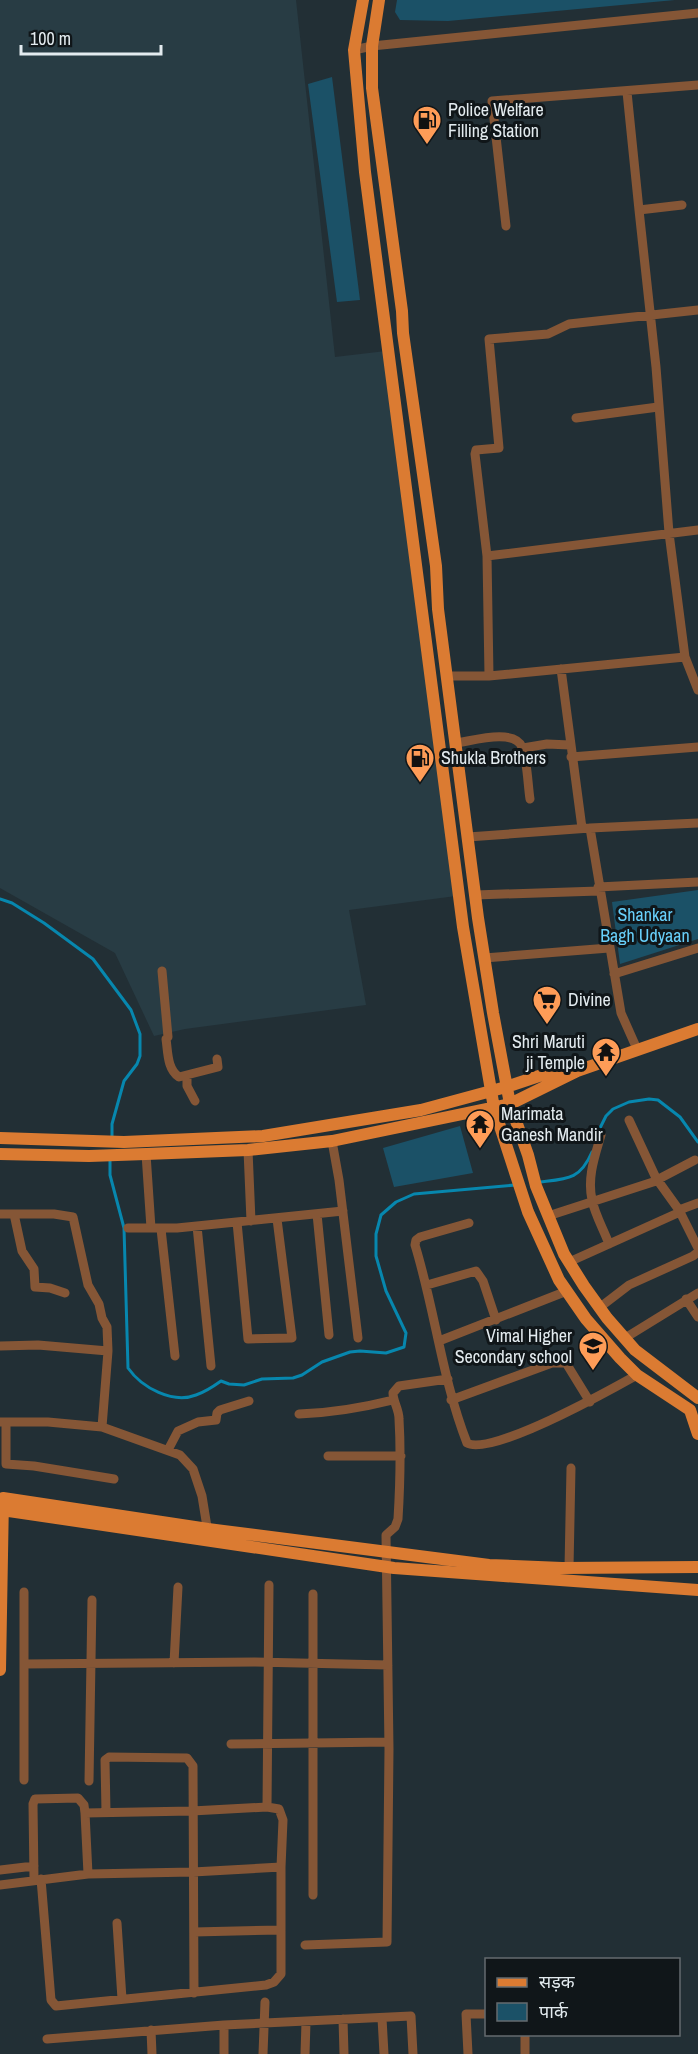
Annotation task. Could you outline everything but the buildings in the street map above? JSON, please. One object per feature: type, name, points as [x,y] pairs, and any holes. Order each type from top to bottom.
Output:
[{"type":"main road","points":[[363,0],[354,50],[365,172],[463,927],[490,1091],[528,1212],[559,1280],[586,1319],[637,1375],[690,1410],[698,1434]]},
{"type":"main road","points":[[379,0],[372,46],[372,88],[436,566],[438,609],[475,895],[506,1087],[536,1186],[569,1262],[599,1308],[635,1350],[697,1396]]},
{"type":"main road","points":[[0,1154],[146,1155],[248,1150],[332,1141],[510,1104],[577,1071],[698,1029]]},
{"type":"main road","points":[[0,1138],[124,1142],[247,1137],[294,1132],[421,1110],[506,1087],[548,1072],[577,1071]]},
{"type":"main road","points":[[0,1670],[1,1504],[208,1535],[386,1567],[698,1590]]},
{"type":"main road","points":[[208,1535],[386,1552],[489,1565],[569,1568],[698,1568]]},
{"type":"street","points":[[354,50],[372,46],[698,13]]},
{"type":"street","points":[[506,226],[492,101],[698,86]]},
{"type":"street","points":[[627,92],[656,367],[669,533],[685,657],[698,690]]},
{"type":"street","points":[[639,210],[682,205]]},
{"type":"street","points":[[489,676],[487,556],[475,454],[476,450],[499,448],[489,339],[548,334],[569,324],[698,310]]},
{"type":"street","points":[[576,418],[658,407]]},
{"type":"street","points":[[487,556],[698,531]]},
{"type":"street","points":[[447,676],[489,676],[685,657]]},
{"type":"street","points":[[561,669],[571,757],[599,889],[621,1013],[638,1049]]},
{"type":"street","points":[[456,743],[511,737],[523,748],[530,799]]},
{"type":"street","points":[[523,748],[547,744],[570,745]]},
{"type":"street","points":[[571,757],[698,747]]},
{"type":"street","points":[[468,837],[586,828],[698,823]]},
{"type":"street","points":[[475,895],[698,882]]},
{"type":"street","points":[[484,958],[609,948]]},
{"type":"street","points":[[614,974],[698,948]]},
{"type":"street","points":[[162,971],[169,1062],[175,1074],[179,1077],[187,1076],[218,1067],[217,1059]]},
{"type":"street","points":[[187,1076],[187,1086],[195,1101]]},
{"type":"street","points":[[599,1308],[629,1285],[698,1250],[680,1211],[656,1178],[629,1120]]},
{"type":"street","points":[[601,1135],[592,1167],[592,1201],[609,1244]]},
{"type":"street","points":[[332,1141],[344,1211],[358,1338]]},
{"type":"street","points":[[248,1150],[251,1221]]},
{"type":"street","points":[[146,1155],[175,1356]]},
{"type":"street","points":[[548,1216],[653,1182],[656,1178],[695,1160]]},
{"type":"street","points":[[569,1262],[698,1203]]},
{"type":"street","points":[[128,1228],[197,1226],[344,1211]]},
{"type":"street","points":[[0,1214],[54,1214],[73,1217],[88,1285],[99,1304],[107,1327],[108,1351],[102,1427]]},
{"type":"street","points":[[14,1214],[22,1251],[34,1269],[35,1287],[50,1288],[65,1293]]},
{"type":"street","points":[[317,1214],[329,1335]]},
{"type":"street","points":[[237,1222],[248,1339],[292,1338],[277,1219]]},
{"type":"street","points":[[469,1223],[420,1237],[416,1240],[415,1245],[428,1285],[452,1400],[467,1443],[475,1446],[509,1437],[590,1402],[637,1375]]},
{"type":"street","points":[[197,1226],[211,1366]]},
{"type":"street","points":[[428,1285],[476,1271],[483,1281],[496,1320]]},
{"type":"street","points":[[440,1341],[567,1291]]},
{"type":"street","points":[[625,1338],[698,1293]]},
{"type":"street","points":[[686,1299],[698,1317]]},
{"type":"street","points":[[0,1346],[38,1345],[108,1351]]},
{"type":"street","points":[[452,1400],[552,1363],[561,1362],[566,1363],[590,1402]]},
{"type":"street","points":[[305,1945],[387,1942],[389,1742],[386,1535],[395,1527],[398,1519],[401,1456],[398,1407],[393,1400],[393,1393],[399,1386],[448,1379]]},
{"type":"street","points":[[299,1414],[331,1413],[364,1408],[393,1400]]},
{"type":"street","points":[[168,1450],[178,1431],[198,1422],[216,1420],[220,1410],[249,1401]]},
{"type":"street","points":[[114,1479],[34,1466],[6,1464],[3,1458],[3,1422],[48,1422],[102,1427],[180,1455],[193,1470],[202,1496],[208,1535]]},
{"type":"street","points":[[328,1456],[401,1456]]},
{"type":"street","points":[[569,1568],[571,1468]]},
{"type":"street","points":[[267,1807],[269,1585]]},
{"type":"street","points":[[174,1663],[178,1587]]},
{"type":"street","points":[[24,1592],[24,1780]]},
{"type":"street","points":[[313,1594],[315,1663],[313,1895]]},
{"type":"street","points":[[89,1781],[92,1600]]},
{"type":"street","points":[[24,1664],[268,1662],[388,1665]]},
{"type":"street","points":[[231,1744],[389,1742]]},
{"type":"street","points":[[106,1812],[105,1760],[109,1757],[187,1758],[194,1766],[192,1811],[194,1994]]},
{"type":"street","points":[[86,1813],[267,1807],[279,1809],[282,1812],[281,1974],[274,1982],[266,1985],[194,1994],[59,2006],[54,2004],[51,2000],[38,1880],[34,1866],[33,1804],[35,1799],[78,1798],[84,1805],[88,1874]]},
{"type":"street","points":[[0,1870],[34,1866]]},
{"type":"street","points":[[0,1885],[88,1874],[281,1867]]},
{"type":"street","points":[[117,1923],[122,1999]]},
{"type":"street","points":[[194,1932],[281,1930]]},
{"type":"street","points":[[263,2054],[265,2002]]},
{"type":"street","points":[[468,2054],[466,2014],[485,2014]]},
{"type":"street","points":[[47,2039],[224,2025],[411,2016],[413,2054]]},
{"type":"street","points":[[382,2018],[384,2054]]},
{"type":"street","points":[[343,2019],[344,2054]]},
{"type":"street","points":[[305,2054],[306,2022]]},
{"type":"street","points":[[224,2025],[224,2054]]},
{"type":"street","points":[[150,2030],[152,2054]]},
{"type":"street","points":[[525,2036],[525,2054]]},
{"type":"shaded area","points":[[0,0],[296,0],[335,357],[386,351],[456,896],[349,910],[366,1005],[185,1029],[154,1036],[115,953],[0,888]]},
{"type":"green space","points":[[397,0],[675,0],[448,21],[400,20],[395,12]]},
{"type":"green space","points":[[332,77],[360,300],[337,302],[308,84]]},
{"type":"green space","name":"Shankar Bagh Udyaan","points":[[698,890],[698,939],[620,964],[612,902]]},
{"type":"green space","points":[[460,1126],[473,1173],[394,1187],[383,1148]]},
{"type":"waterway","points":[[0,899],[12,903],[44,923],[93,959],[131,1010],[140,1034],[140,1056],[124,1081],[112,1124],[112,1137]]},
{"type":"waterway","points":[[597,1134],[606,1116],[613,1109],[629,1102],[649,1099],[658,1100],[680,1117],[698,1142]]},
{"type":"waterway","points":[[540,1182],[572,1176],[583,1168],[592,1152]]},
{"type":"waterway","points":[[110,1159],[110,1175],[124,1228],[128,1368],[150,1388],[168,1396],[178,1397],[199,1394],[221,1381],[244,1385],[262,1379],[293,1378],[322,1362],[350,1352],[386,1353],[404,1347],[406,1333],[386,1291],[376,1256],[376,1234],[381,1215],[396,1202],[414,1194],[515,1185]]},
{"type":"place","name":"Police Welfare Filling Station","points":[[427,146]]},
{"type":"place","name":"Shukla Brothers","points":[[420,784]]},
{"type":"place","name":"Divine","points":[[547,1026]]},
{"type":"place","name":"Shri Maruti ji Temple","points":[[606,1078]]},
{"type":"place","name":"Marimata Ganesh Mandir","points":[[480,1150]]},
{"type":"place","name":"Vimal Higher Secondary school","points":[[593,1372]]}]
